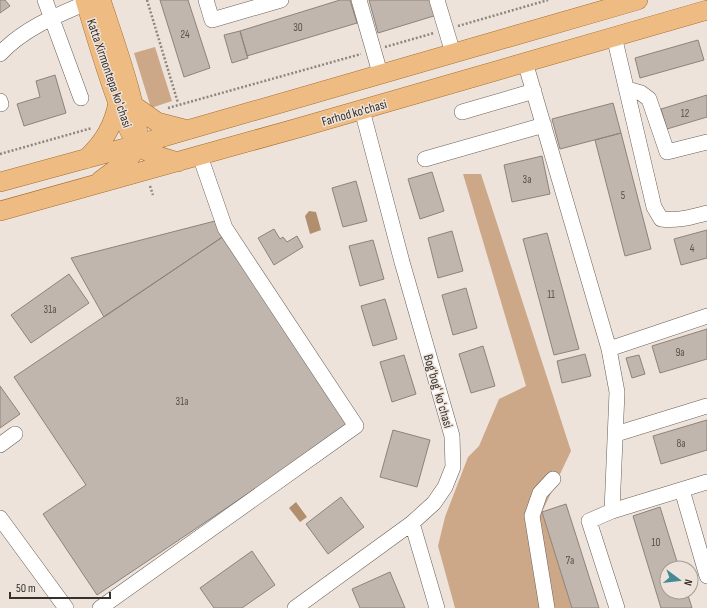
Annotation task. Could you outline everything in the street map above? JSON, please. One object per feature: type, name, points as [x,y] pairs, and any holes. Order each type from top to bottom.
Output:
[{"type":"main road","points":[[0,182],[137,145],[380,73],[638,0]]},
{"type":"main road","name":"Katta Xirmontepa koʻchasi","points":[[90,1],[126,103],[138,127],[137,145]]},
{"type":"main road","name":"Farhod ko'chasi","points":[[0,211],[362,110],[707,10]]},
{"type":"main road","points":[[86,159],[99,147],[126,103],[157,122],[188,130]]},
{"type":"main road","points":[[137,145],[146,152],[178,162]]},
{"type":"main road","points":[[94,186],[132,155],[137,145]]},
{"type":"lane","points":[[45,0],[81,98]]},
{"type":"lane","points":[[206,0],[212,20],[281,0]]},
{"type":"lane","points":[[358,0],[375,50],[380,73]]},
{"type":"lane","points":[[437,0],[453,53]]},
{"type":"lane","points":[[0,54],[40,23],[90,1]]},
{"type":"lane","points":[[614,36],[654,207],[661,219],[678,221],[707,213]]},
{"type":"lane","points":[[525,62],[609,349],[617,392],[612,511]]},
{"type":"lane","points":[[627,88],[641,93],[649,99],[667,152],[707,142]]},
{"type":"lane","points":[[462,112],[534,91]]},
{"type":"lane","name":"Bogʻbogʻ koʻchasi","points":[[295,608],[412,522],[434,503],[445,487],[452,467],[453,444],[402,262],[362,110]]},
{"type":"lane","points":[[425,159],[544,125]]},
{"type":"lane","points":[[100,608],[356,426],[225,228],[200,156]]},
{"type":"lane","points":[[609,349],[707,316]]},
{"type":"lane","points":[[616,434],[707,406]]},
{"type":"lane","points":[[0,445],[15,434]]},
{"type":"lane","points":[[548,608],[532,516],[540,493],[554,479]]},
{"type":"lane","points":[[617,608],[589,521],[612,511],[707,482]]},
{"type":"lane","points":[[682,490],[707,576]]},
{"type":"lane","points":[[0,518],[66,608]]},
{"type":"lane","points":[[412,522],[437,608]]},
{"type":"path","points":[[147,0],[178,104]]},
{"type":"path","points":[[166,109],[178,104],[375,50],[548,0]]},
{"type":"path","points":[[149,183],[153,195]]},
{"type":"shaded area","points":[[155,47],[172,101],[151,108],[134,53]]},
{"type":"shaded area","points":[[463,174],[481,174],[571,451],[542,512],[572,608],[455,608],[438,546],[445,517],[468,457],[479,446],[499,399],[526,386]]},
{"type":"shaded area","points":[[309,211],[316,212],[321,230],[310,234],[305,216]]},
{"type":"shaded area","points":[[296,502],[307,517],[300,522],[289,508]]},
{"type":"building","points":[[0,0],[5,0],[10,6],[0,13]]},
{"type":"building","points":[[160,0],[188,0],[210,68],[184,77]]},
{"type":"building","points":[[340,0],[350,0],[357,23],[247,56],[240,31]]},
{"type":"building","points":[[369,0],[433,0],[437,15],[378,33]]},
{"type":"building","points":[[240,31],[248,58],[232,63],[224,35]]},
{"type":"building","points":[[698,40],[704,60],[640,78],[635,58]]},
{"type":"building","points":[[55,75],[66,113],[24,126],[17,104],[40,97],[36,81]]},
{"type":"building","points":[[707,95],[707,117],[667,129],[661,109]]},
{"type":"building","points":[[613,103],[621,133],[560,149],[552,119]]},
{"type":"building","points":[[621,133],[651,249],[625,256],[595,140]]},
{"type":"building","points":[[542,156],[550,194],[512,202],[504,165]]},
{"type":"building","points":[[432,172],[444,211],[420,219],[408,179]]},
{"type":"building","points":[[356,181],[367,221],[343,227],[332,188]]},
{"type":"building","points":[[215,221],[224,236],[104,317],[71,258]]},
{"type":"building","points":[[274,229],[280,239],[283,237],[287,242],[297,236],[303,247],[274,265],[258,238]]},
{"type":"building","points":[[707,230],[707,258],[681,265],[674,239]]},
{"type":"building","points":[[452,231],[463,271],[438,278],[428,238]]},
{"type":"building","points":[[547,233],[579,349],[554,355],[523,239]]},
{"type":"building","points":[[224,236],[350,425],[97,595],[43,514],[86,485],[14,377]]},
{"type":"building","points":[[373,240],[384,279],[360,286],[349,246]]},
{"type":"building","points":[[69,274],[89,303],[31,343],[11,315]]},
{"type":"building","points":[[466,288],[477,328],[453,335],[442,295]]},
{"type":"building","points":[[385,299],[397,339],[373,346],[361,306]]},
{"type":"building","points":[[707,329],[707,359],[660,373],[652,346]]},
{"type":"building","points":[[483,346],[495,386],[471,393],[459,354]]},
{"type":"building","points":[[585,354],[591,376],[562,383],[557,361]]},
{"type":"building","points":[[404,355],[416,394],[392,402],[380,362]]},
{"type":"building","points":[[639,355],[645,374],[632,378],[626,358]]},
{"type":"building","points":[[0,386],[20,414],[0,428]]},
{"type":"building","points":[[707,420],[707,450],[661,464],[653,436]]},
{"type":"building","points":[[393,430],[430,440],[417,487],[380,477]]},
{"type":"building","points":[[341,497],[364,527],[328,554],[306,524]]},
{"type":"building","points":[[566,504],[599,608],[572,608],[542,512]]},
{"type":"building","points":[[660,507],[677,560],[659,560],[659,600],[690,600],[692,608],[661,608],[633,516]]},
{"type":"building","points":[[252,551],[275,585],[242,608],[214,608],[200,588]]},
{"type":"building","points":[[390,572],[405,608],[360,608],[352,589]]}]
